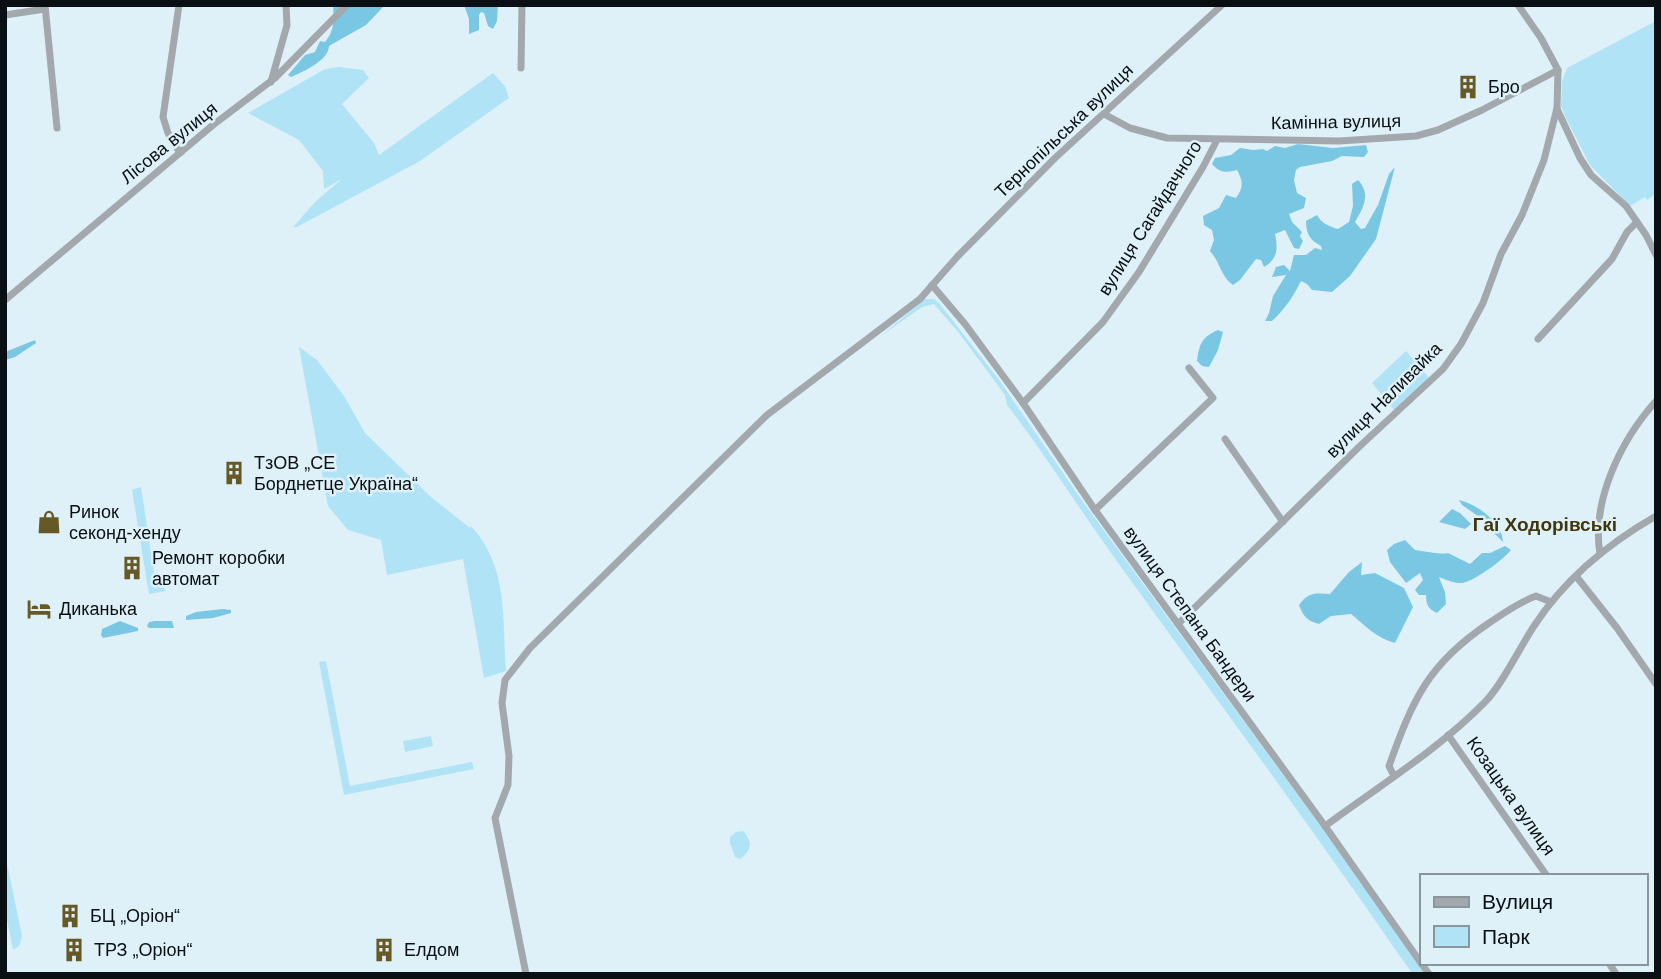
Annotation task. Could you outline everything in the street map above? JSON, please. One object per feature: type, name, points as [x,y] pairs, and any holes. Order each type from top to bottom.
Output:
[{"type":"street","points":[[179,5],[163,117],[168,133],[180,153]]},
{"type":"street","points":[[271,82],[287,25],[286,5]]},
{"type":"street","name":"Лісова вулиця","points":[[5,300],[180,153],[271,82],[347,5]]},
{"type":"street","points":[[521,68],[522,5]]},
{"type":"street","name":"Тернопільська вулиця","points":[[526,974],[495,818],[508,785],[509,756],[502,703],[505,680],[530,648],[767,415],[920,299],[1010,202],[1222,5]]},
{"type":"street","points":[[1518,5],[1541,38],[1558,70]]},
{"type":"street","points":[[5,15],[45,7],[57,128]]},
{"type":"street","name":"Камінна вулиця","points":[[1104,114],[1130,128],[1156,136],[1217,140],[1366,141],[1416,136],[1438,130],[1558,70]]},
{"type":"street","name":"вулиця Наливайка","points":[[1178,624],[1450,361],[1482,303],[1544,160],[1557,108],[1558,70]]},
{"type":"street","points":[[1557,108],[1570,141],[1591,175],[1620,199],[1656,255]]},
{"type":"street","name":"вулиця Сагайдачного","points":[[1023,402],[1103,322],[1139,272],[1217,140]]},
{"type":"street","points":[[1538,339],[1612,259],[1627,232],[1637,222]]},
{"type":"street","name":"вулиця Степана Бандери","points":[[932,285],[965,324],[1023,402],[1096,510],[1420,962]]},
{"type":"street","points":[[1096,510],[1213,398],[1189,368]]},
{"type":"street","points":[[1600,554],[1599,525],[1610,476],[1628,438],[1656,401]]},
{"type":"street","points":[[1225,439],[1283,522]]},
{"type":"street","points":[[1325,826],[1448,735],[1487,700],[1551,603],[1600,554],[1656,516]]},
{"type":"street","points":[[1576,576],[1656,684]]},
{"type":"street","points":[[1394,776],[1389,766],[1400,734],[1425,683],[1443,659],[1479,630],[1526,599],[1536,596],[1551,603]]},
{"type":"street","name":"Козацька вулиця","points":[[1448,735],[1546,874]]},
{"type":"green space","points":[[1656,21],[1656,194],[1630,206],[1590,165],[1561,106],[1562,82],[1567,68]]},
{"type":"green space","points":[[339,67],[363,70],[369,78],[342,104],[374,143],[379,155],[493,73],[505,86],[509,98],[420,161],[293,227],[316,201],[342,179],[324,189],[323,171],[299,140],[248,113],[325,69]]},
{"type":"green space","points":[[925,299],[934,299],[939,303],[1000,381],[1081,499],[1352,869],[1425,974],[1413,974],[1399,955],[1111,553],[1007,405],[1005,395],[959,333],[934,304],[922,307],[881,336]]},
{"type":"green space","points":[[299,347],[317,360],[344,396],[365,433],[431,497],[470,528],[471,526],[483,542],[498,576],[506,671],[484,678],[463,559],[387,575],[381,540],[348,530],[328,506]]},
{"type":"green space","points":[[1406,351],[1430,379],[1394,410],[1372,383]]},
{"type":"green space","points":[[141,487],[154,572],[166,591],[149,594],[132,490]]},
{"type":"green space","points":[[326,661],[350,786],[472,762],[474,769],[344,795],[319,662]]},
{"type":"green space","points":[[431,736],[433,746],[405,752],[403,741]]},
{"type":"green space","points":[[743,831],[750,846],[740,859],[735,857],[730,837]]},
{"type":"green space","points":[[5,865],[8,868],[22,936],[19,946],[13,950],[5,910]]},
{"type":"shaded area","points":[[333,5],[385,5],[366,25],[329,46],[320,61],[291,77],[288,75],[305,55],[315,52],[320,41],[325,42],[331,33]]},
{"type":"shaded area","points":[[464,5],[498,5],[497,21],[493,29],[488,26],[484,13],[481,12],[479,30],[469,34],[469,19]]},
{"type":"shaded area","points":[[1298,144],[1333,148],[1366,145],[1368,152],[1364,157],[1342,156],[1296,170],[1294,180],[1297,193],[1306,198],[1304,208],[1289,214],[1292,222],[1302,232],[1300,236],[1303,241],[1299,249],[1294,248],[1285,230],[1275,234],[1277,248],[1272,260],[1264,267],[1261,260],[1256,259],[1233,285],[1210,251],[1214,240],[1212,230],[1204,225],[1203,216],[1219,208],[1226,195],[1236,198],[1241,181],[1237,170],[1223,171],[1212,164],[1215,158],[1231,155],[1240,148],[1267,151],[1275,146],[1285,148]]},
{"type":"shaded area","points":[[1395,167],[1376,239],[1350,276],[1332,292],[1312,290],[1301,281],[1281,312],[1272,321],[1265,321],[1273,296],[1286,275],[1272,277],[1276,267],[1284,265],[1290,271],[1294,255],[1306,255],[1315,248],[1322,250],[1309,236],[1306,221],[1317,215],[1326,224],[1338,229],[1349,222],[1353,206],[1352,184],[1358,180],[1365,195],[1355,222],[1361,229],[1365,228],[1378,205],[1389,174]]},
{"type":"shaded area","points":[[1218,330],[1223,332],[1218,350],[1209,367],[1202,366],[1197,361],[1200,346],[1208,335]]},
{"type":"shaded area","points":[[35,340],[36,343],[15,357],[5,360],[5,352]]},
{"type":"shaded area","points":[[1459,500],[1488,515],[1499,528],[1503,542],[1462,505]]},
{"type":"shaded area","points":[[1452,509],[1471,524],[1465,529],[1439,522]]},
{"type":"shaded area","points":[[1405,540],[1415,550],[1448,553],[1470,564],[1482,553],[1490,553],[1505,546],[1511,550],[1490,568],[1466,582],[1455,583],[1439,577],[1446,604],[1437,613],[1428,606],[1426,595],[1419,595],[1415,590],[1423,580],[1420,573],[1406,583],[1390,562],[1387,550]]},
{"type":"shaded area","points":[[1362,562],[1361,575],[1375,573],[1404,588],[1413,607],[1395,643],[1377,635],[1351,614],[1331,616],[1319,624],[1308,620],[1299,605],[1309,596],[1330,594],[1349,572]]},
{"type":"shaded area","points":[[231,610],[231,613],[213,618],[186,620],[186,616],[196,612]]},
{"type":"shaded area","points":[[120,621],[138,628],[138,631],[103,638],[102,629]]},
{"type":"shaded area","points":[[172,621],[174,628],[147,626],[149,622]]},
{"type":"place","name":"Бро","points":[[1468,87]]},
{"type":"place","name":"ТзОВ „СЕ Борднетце Україна“","points":[[234,473]]},
{"type":"place","name":"Ринок секонд-хенду","points":[[49,522]]},
{"type":"place","name":"Ремонт коробки автомат","points":[[132,568]]},
{"type":"place","name":"Диканька","points":[[39,609]]},
{"type":"place","name":"БЦ „Оріон“","points":[[70,916]]},
{"type":"place","name":"ТРЗ „Оріон“","points":[[74,950]]},
{"type":"place","name":"Елдом","points":[[384,950]]},
{"type":"district","name":"Гаї Ходорівські","points":[[1545,524]]}]
